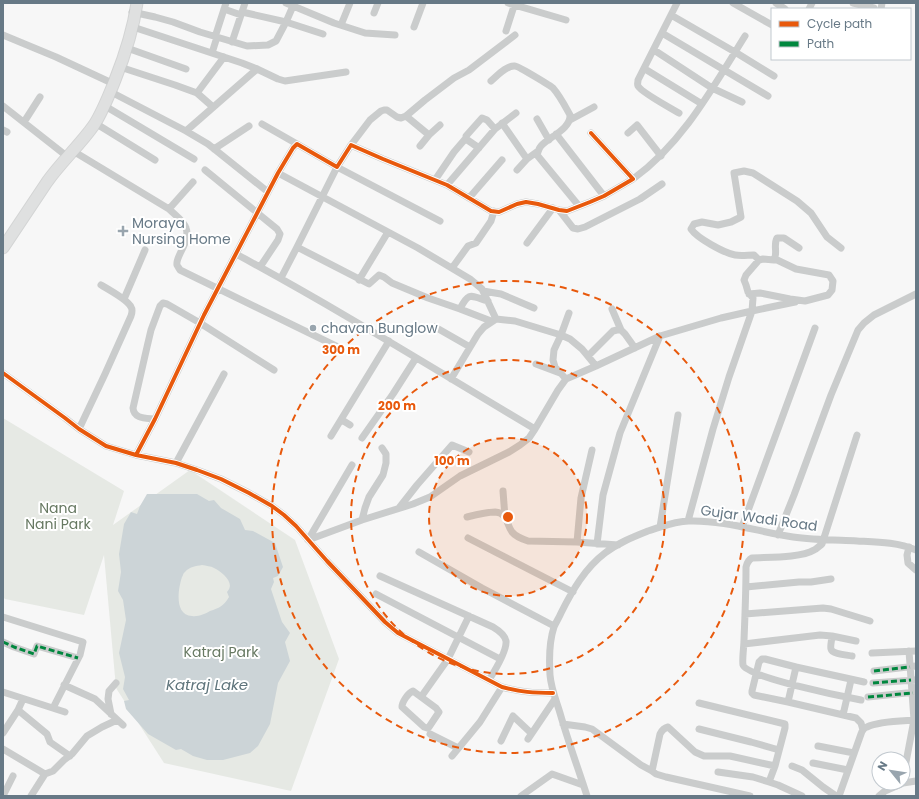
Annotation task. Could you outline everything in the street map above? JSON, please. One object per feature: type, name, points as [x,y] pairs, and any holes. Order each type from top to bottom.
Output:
[{"type":"highway","points":[[3,248],[51,176],[95,123],[105,106],[126,48],[132,27],[134,7]]},
{"type":"highway","points":[[3,239],[31,192],[39,181],[69,153],[91,121],[112,86],[123,41],[134,7]]},
{"type":"street","points":[[232,42],[245,3]]},
{"type":"street","points":[[341,25],[350,3]]},
{"type":"street","points":[[374,14],[378,3]]},
{"type":"street","points":[[414,27],[423,3]]},
{"type":"street","points":[[677,3],[645,69],[638,80],[638,84],[639,88],[679,113]]},
{"type":"street","points":[[733,3],[771,24]]},
{"type":"street","points":[[853,3],[874,8]]},
{"type":"street","points":[[134,7],[155,17],[247,46],[268,45],[276,41],[286,22],[290,4],[365,33],[395,35]]},
{"type":"street","points":[[506,31],[512,4],[566,20]]},
{"type":"street","points":[[212,54],[225,6],[242,13],[286,22],[322,34]]},
{"type":"street","points":[[671,14],[774,76]]},
{"type":"street","points":[[132,27],[224,57],[285,81],[346,72]]},
{"type":"street","points":[[662,33],[768,96]]},
{"type":"street","points":[[3,36],[56,57],[112,86],[208,144],[268,192]]},
{"type":"street","points":[[281,278],[337,167],[370,120],[380,111],[384,110],[387,110],[397,117],[401,118],[406,116],[454,78],[470,70],[515,36]]},
{"type":"street","points":[[351,145],[447,185],[482,206],[494,211],[499,212],[517,204],[526,202],[567,211],[604,196],[646,170],[661,156],[702,104],[745,36]]},
{"type":"street","points":[[126,48],[186,69]]},
{"type":"street","points":[[654,50],[712,88],[742,102]]},
{"type":"street","points":[[197,94],[224,57]]},
{"type":"street","points":[[491,81],[510,67],[516,66],[521,68],[552,87],[570,115],[570,120]]},
{"type":"street","points":[[120,67],[175,85],[197,94],[213,107]]},
{"type":"street","points":[[186,131],[257,69]]},
{"type":"street","points":[[645,69],[702,104]]},
{"type":"street","points":[[24,122],[40,97]]},
{"type":"street","points":[[3,106],[69,153],[169,209],[183,222],[186,227],[186,241],[176,262],[180,270],[340,348]]},
{"type":"street","points":[[105,106],[194,159]]},
{"type":"street","points":[[517,170],[527,159],[538,151],[541,146],[567,125],[570,120],[594,107]]},
{"type":"street","points":[[447,185],[495,129],[516,113]]},
{"type":"street","points":[[406,116],[429,135]]},
{"type":"street","points":[[435,180],[466,136],[482,118],[487,120],[495,129]]},
{"type":"street","points":[[537,119],[549,140]]},
{"type":"street","points":[[95,123],[155,160]]},
{"type":"street","points":[[262,124],[337,167],[440,221]]},
{"type":"street","points":[[502,124],[527,159]]},
{"type":"street","points":[[420,146],[440,125]]},
{"type":"street","points":[[628,133],[637,125],[661,156]]},
{"type":"street","points":[[214,149],[249,126]]},
{"type":"street","points":[[591,133],[633,179]]},
{"type":"street","points":[[556,134],[604,196]]},
{"type":"street","points":[[466,138],[479,148]]},
{"type":"street","points":[[136,456],[218,288],[268,192],[293,148],[297,144]]},
{"type":"street","points":[[538,151],[537,155],[579,206]]},
{"type":"street","points":[[469,198],[502,160]]},
{"type":"street","points":[[205,170],[277,229],[280,234],[278,240],[260,267]]},
{"type":"street","points":[[749,294],[760,293],[805,301],[828,295],[832,290],[833,281],[829,275],[796,269],[775,259],[759,260],[754,255],[733,255],[694,233],[691,229],[694,224],[702,222],[718,225],[731,222],[741,217],[734,173],[744,171],[753,173],[797,201],[811,213],[827,237],[841,248]]},
{"type":"street","points":[[278,174],[418,248],[477,284],[483,291],[488,301],[494,320]]},
{"type":"street","points":[[169,209],[193,182]]},
{"type":"street","points":[[556,209],[573,228],[578,229],[585,227],[640,199],[662,184]]},
{"type":"street","points":[[527,243],[556,209]]},
{"type":"street","points":[[452,268],[468,246],[476,244],[491,221],[494,211]]},
{"type":"street","points":[[359,280],[388,232]]},
{"type":"street","points":[[775,259],[775,242],[778,238],[784,238],[798,248]]},
{"type":"street","points":[[297,248],[369,284],[379,275],[392,283],[460,309],[494,320],[515,321],[561,335],[577,344],[596,366]]},
{"type":"street","points":[[124,300],[145,250]]},
{"type":"street","points":[[236,254],[281,278],[389,341],[535,430]]},
{"type":"street","points":[[688,521],[713,429],[752,311],[754,298],[749,294],[744,280],[746,275],[759,260]]},
{"type":"street","points":[[79,429],[132,311],[131,306],[124,300],[101,285]]},
{"type":"street","points":[[483,291],[501,294],[534,308]]},
{"type":"street","points":[[778,535],[831,395],[858,330],[874,315],[916,294]]},
{"type":"street","points":[[460,309],[466,298],[470,296],[488,301]]},
{"type":"street","points":[[308,540],[430,497],[460,476],[509,452],[529,438],[566,379],[660,336],[721,318],[795,302]]},
{"type":"street","points":[[154,419],[138,417],[133,408],[151,330],[160,306],[163,303],[200,323],[274,370]]},
{"type":"street","points":[[612,309],[621,330],[635,348]]},
{"type":"street","points":[[566,379],[560,373],[553,360],[554,350],[569,313]]},
{"type":"street","points":[[451,379],[484,327],[494,320]]},
{"type":"street","points":[[435,327],[470,347]]},
{"type":"street","points":[[742,527],[815,328]]},
{"type":"street","points":[[588,356],[613,331],[621,330]]},
{"type":"street","points":[[597,544],[603,495],[616,446],[660,336]]},
{"type":"street","points":[[332,436],[389,341]]},
{"type":"street","points":[[362,438],[416,358]]},
{"type":"street","points":[[536,364],[560,373]]},
{"type":"street","points":[[3,373],[79,429],[106,446],[136,456],[176,463],[221,479],[272,506],[296,526],[385,622],[398,633],[502,687],[554,696],[530,736],[513,716],[501,741]]},
{"type":"street","points":[[176,463],[224,374]]},
{"type":"street","points":[[660,527],[678,415]]},
{"type":"street","points":[[342,420],[350,425]]},
{"type":"street","points":[[857,435],[824,540],[819,547],[808,553],[781,557],[752,558],[749,560],[746,567],[743,665],[745,669],[756,674],[861,700]]},
{"type":"street","points":[[399,508],[452,444],[469,452]]},
{"type":"street","points":[[362,520],[369,496],[383,475],[386,463],[386,454],[382,448]]},
{"type":"street","points":[[577,542],[581,498],[592,450]]},
{"type":"street","points":[[308,540],[352,465]]},
{"type":"street","points":[[503,491],[505,517],[512,531],[521,539],[543,542],[577,542],[618,545]]},
{"type":"street","points":[[467,517],[494,512],[505,517]]},
{"type":"street","name":"Gujar Wadi Road","points":[[586,795],[554,696],[550,676],[549,660],[554,626],[565,604],[584,574],[592,564],[606,552],[635,536],[673,523],[688,521],[709,522],[778,535],[803,538],[894,544],[916,550]]},
{"type":"street","points":[[468,538],[573,592]]},
{"type":"street","points":[[908,547],[908,563],[916,570]]},
{"type":"street","points":[[419,552],[482,588],[554,626]]},
{"type":"street","points":[[380,576],[499,631],[504,636],[506,641],[505,648],[489,680]]},
{"type":"street","points":[[746,587],[831,579]]},
{"type":"street","points":[[376,594],[500,659]]},
{"type":"street","points":[[745,614],[823,608],[870,621]]},
{"type":"street","points":[[3,616],[83,642],[78,658],[53,708]]},
{"type":"street","points":[[421,696],[448,659],[469,616]]},
{"type":"street","points":[[744,644],[820,635],[856,640]]},
{"type":"street","points":[[832,636],[831,651],[852,656]]},
{"type":"street","points":[[3,642],[14,648],[34,654],[37,646],[78,658]]},
{"type":"street","points":[[872,653],[912,651],[915,720],[909,751]]},
{"type":"street","points":[[863,730],[861,723],[856,718],[752,694],[759,662],[762,659],[864,682]]},
{"type":"street","points":[[874,671],[913,666]]},
{"type":"street","points":[[788,702],[796,667]]},
{"type":"street","points":[[843,715],[851,680]]},
{"type":"street","points":[[874,683],[914,680]]},
{"type":"street","points":[[111,714],[108,699],[109,691],[116,683]]},
{"type":"street","points":[[64,685],[95,699],[123,725]]},
{"type":"street","points":[[452,756],[480,722],[502,687]]},
{"type":"street","points":[[412,691],[421,696],[439,712],[428,728],[424,727],[404,709],[402,705],[412,691]]},
{"type":"street","points":[[3,692],[65,712]]},
{"type":"street","points":[[868,697],[914,692]]},
{"type":"street","points":[[3,734],[23,699]]},
{"type":"street","points":[[699,703],[785,724],[775,766],[769,782]]},
{"type":"street","points":[[18,710],[46,734],[50,742],[70,756]]},
{"type":"street","points":[[31,796],[44,774],[53,771],[70,756],[87,736],[117,720]]},
{"type":"street","points":[[839,796],[860,734],[866,727],[878,724],[915,720]]},
{"type":"street","points":[[563,724],[592,729],[641,765],[666,778],[750,796]]},
{"type":"street","points":[[652,771],[660,734],[662,730],[668,727],[695,752],[704,756],[730,756],[775,766]]},
{"type":"street","points":[[699,729],[779,750]]},
{"type":"street","points":[[430,734],[458,748]]},
{"type":"street","points":[[818,746],[854,753]]},
{"type":"street","points":[[3,749],[44,774]]},
{"type":"street","points":[[813,763],[848,770]]},
{"type":"street","points":[[792,766],[802,770],[836,796]]},
{"type":"street","points":[[718,772],[742,775],[769,782],[802,796]]},
{"type":"street","points":[[521,796],[552,774],[583,784]]},
{"type":"street","points":[[3,796],[13,776]]},
{"type":"green space","name":"Katraj Park","points":[[3,418],[124,491],[113,525],[190,470],[295,540],[339,659],[291,791],[164,763],[116,688],[104,555],[84,615],[5,599],[3,597]]},
{"type":"water","name":"Katraj Lake","points":[[147,494],[197,494],[209,501],[214,500],[221,508],[240,519],[245,530],[253,531],[275,543],[283,567],[278,576],[273,578],[274,582],[271,589],[282,622],[290,633],[285,642],[290,661],[278,683],[270,724],[258,746],[250,753],[223,760],[207,760],[193,756],[181,749],[176,750],[148,734],[126,709],[124,701],[129,700],[123,689],[125,677],[119,653],[126,620],[123,600],[118,591],[121,572],[119,554],[124,524],[131,512],[137,514]],"holes":[[[202,565],[214,568],[227,578],[230,585],[227,592],[229,597],[221,606],[204,614],[199,616],[186,615],[182,611],[179,601],[179,588],[182,577],[188,569]]]},
{"type":"marked path","points":[[3,642],[34,654],[37,646],[78,658]]},
{"type":"marked path","points":[[874,671],[910,667]]},
{"type":"marked path","points":[[873,683],[911,680]]},
{"type":"marked path","points":[[868,697],[913,693]]},
{"type":"cycle path","points":[[136,455],[155,419],[204,315],[278,173],[297,144],[337,167],[351,145],[447,185],[491,211],[499,212],[517,204],[526,202],[567,211],[604,196],[633,179],[591,133]]},
{"type":"cycle path","points":[[3,373],[79,429],[106,446],[136,455],[176,463],[197,470],[221,479],[272,506],[296,526],[385,622],[398,633],[502,687],[527,692],[553,693]]},
{"type":"place","name":"Moraya Nursing Home","points":[[123,231]]},
{"type":"place","name":"chavan Bunglow","points":[[313,328]]},
{"type":"park label","name":"Nana Nani Park","points":[[58,516]]}]
